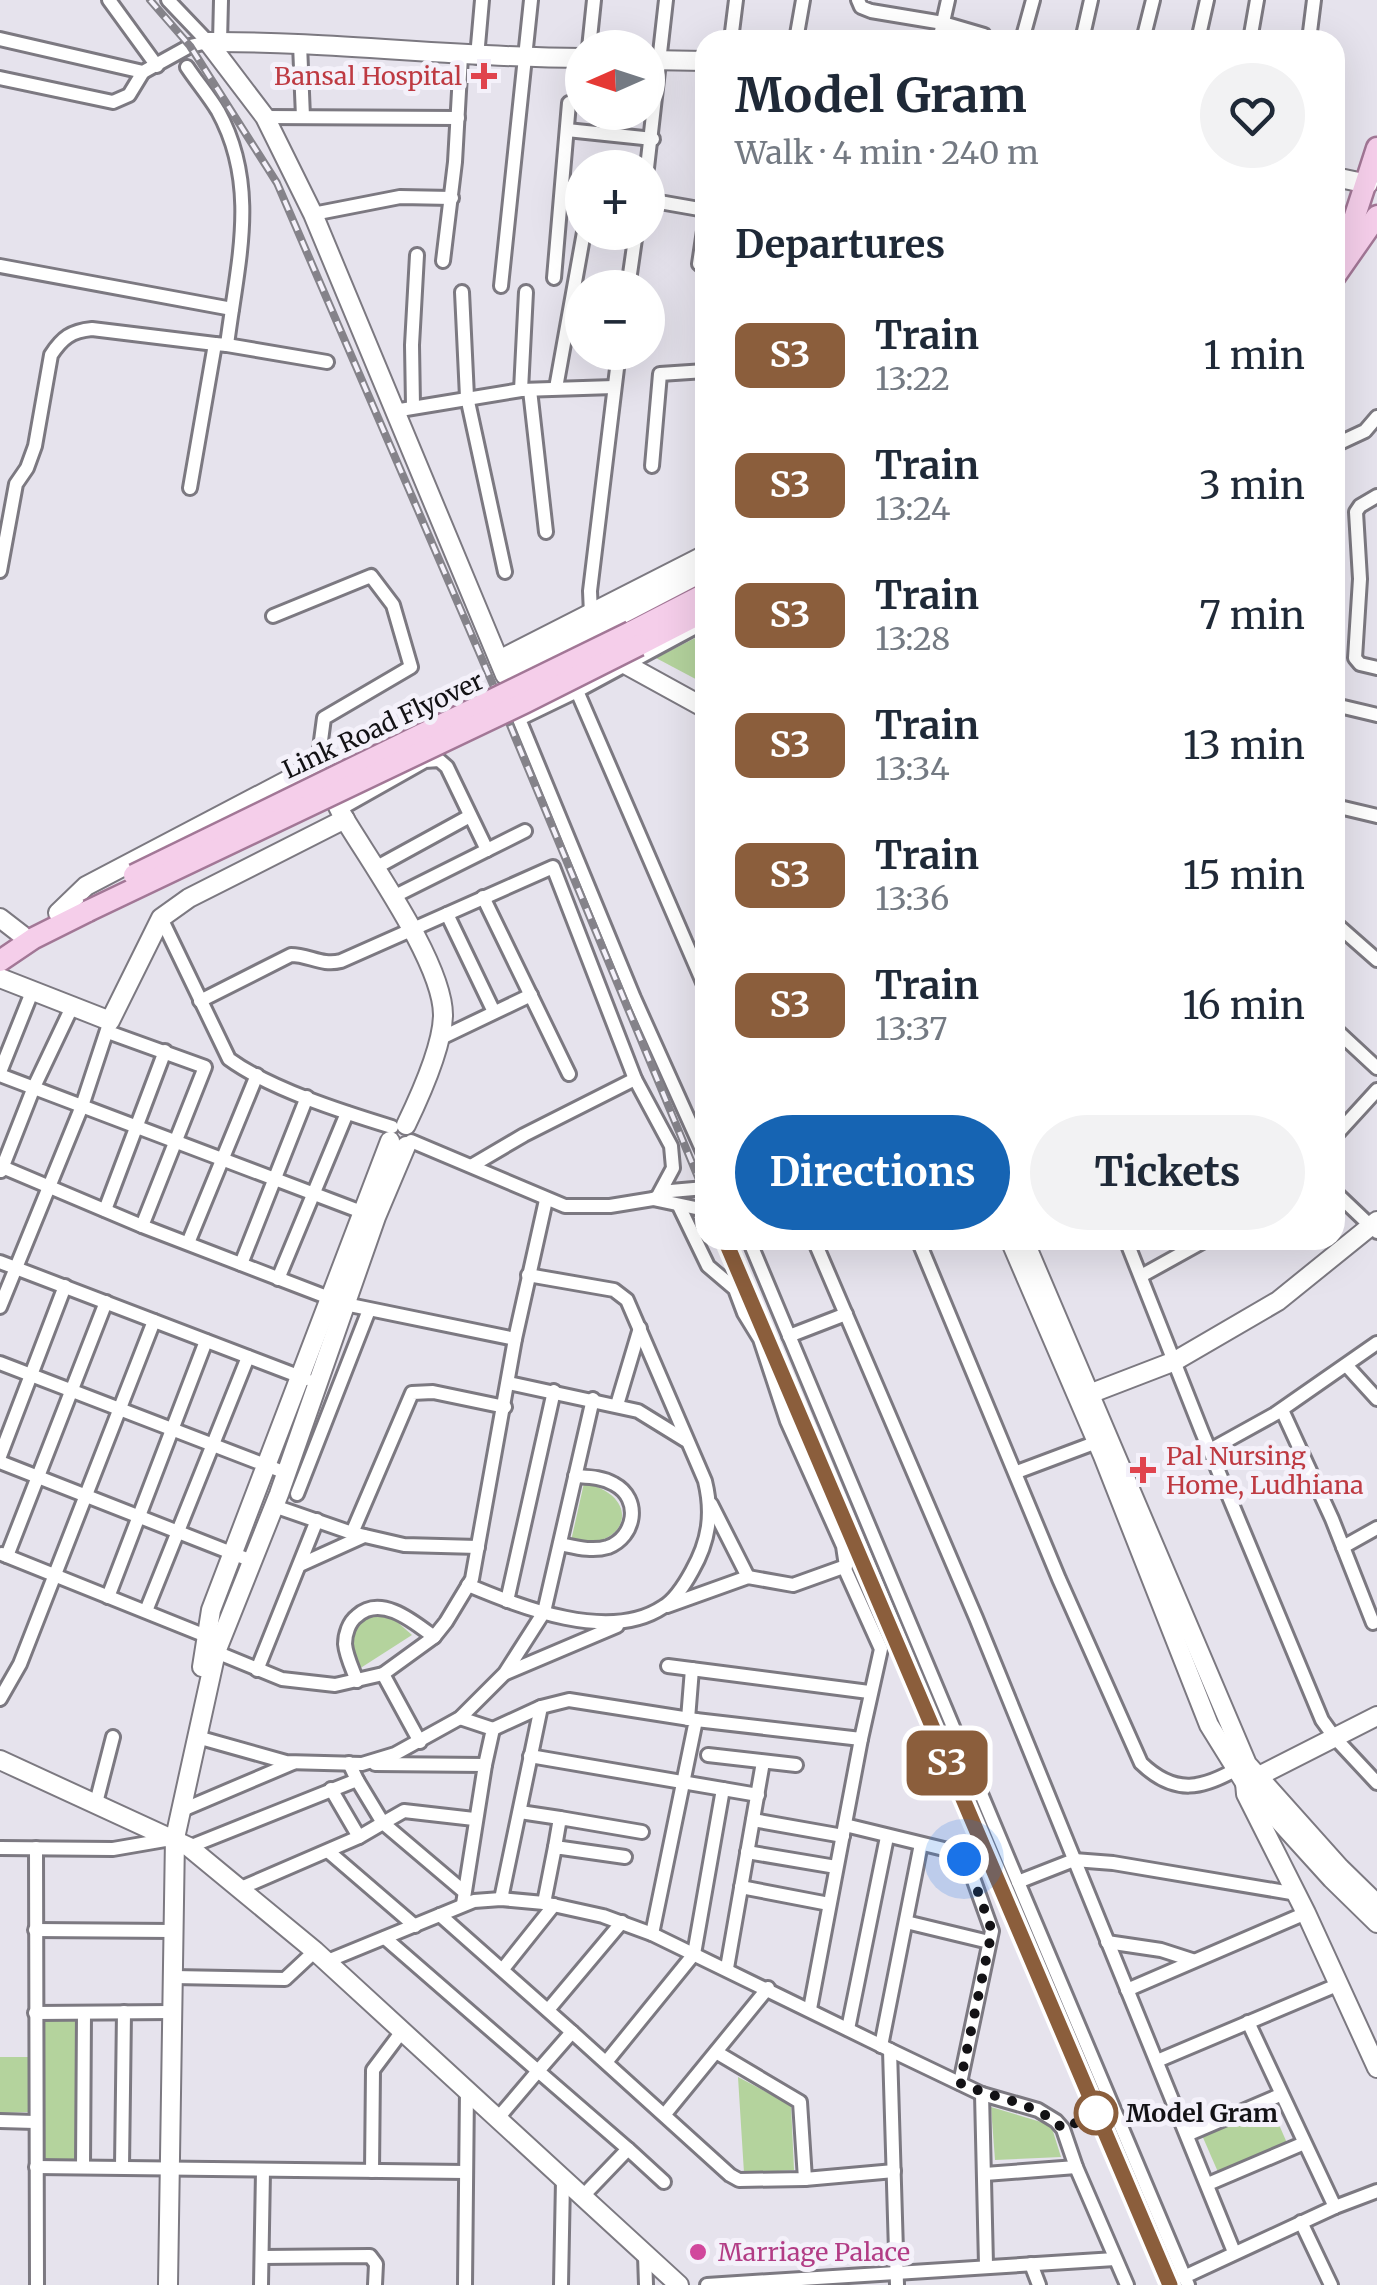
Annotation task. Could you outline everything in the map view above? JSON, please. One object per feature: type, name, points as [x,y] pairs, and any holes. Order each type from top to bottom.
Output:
[{"type":"main road","points":[[1345,233],[1368,184],[1377,148]]},
{"type":"main road","points":[[1345,262],[1377,216]]},
{"type":"main road","name":"Link Road Flyover","points":[[85,906],[695,599]]},
{"type":"main road","name":"Link Road Flyover","points":[[85,906],[524,703],[695,616]]},
{"type":"main road","points":[[0,948],[58,913],[85,906]]},
{"type":"main road","points":[[0,961],[85,906]]},
{"type":"street","points":[[108,0],[150,69]]},
{"type":"street","points":[[168,0],[214,42],[265,116],[313,214],[634,998],[695,1134]]},
{"type":"street","points":[[214,42],[221,0]]},
{"type":"street","points":[[443,261],[458,118],[482,0]]},
{"type":"street","points":[[500,286],[527,58],[530,0]]},
{"type":"street","points":[[591,30],[594,0]]},
{"type":"street","points":[[660,30],[666,0]]},
{"type":"street","points":[[732,30],[736,0]]},
{"type":"street","points":[[798,30],[803,0]]},
{"type":"street","points":[[858,0],[865,9],[890,7],[967,30]]},
{"type":"street","points":[[942,30],[948,0]]},
{"type":"street","points":[[1025,30],[1033,0]]},
{"type":"street","points":[[1084,30],[1091,0]]},
{"type":"street","points":[[1145,30],[1152,0]]},
{"type":"street","points":[[1200,30],[1206,0]]},
{"type":"street","points":[[1252,30],[1256,0]]},
{"type":"street","points":[[1310,30],[1314,0]]},
{"type":"street","points":[[0,39],[150,69]]},
{"type":"street","points":[[0,78],[113,102],[129,96],[150,69],[190,46],[214,42],[300,44],[469,57],[565,58]]},
{"type":"street","points":[[300,44],[302,117]]},
{"type":"street","points":[[665,60],[695,61]]},
{"type":"street","points":[[187,67],[217,110],[230,137],[240,171],[244,212],[232,310],[190,488]]},
{"type":"street","points":[[265,116],[458,118]]},
{"type":"street","points":[[554,278],[567,130],[653,139]]},
{"type":"street","points":[[651,150],[653,130]]},
{"type":"street","points":[[1345,179],[1368,184]]},
{"type":"street","points":[[313,214],[400,197],[452,198]]},
{"type":"street","points":[[665,203],[695,208]]},
{"type":"street","points":[[556,388],[581,250]]},
{"type":"street","points":[[413,406],[417,255]]},
{"type":"street","points":[[0,266],[232,310]]},
{"type":"street","points":[[462,292],[467,397],[505,572]]},
{"type":"street","points":[[526,292],[525,390],[546,532]]},
{"type":"street","points":[[0,571],[16,484],[28,468],[36,446],[51,355],[60,342],[78,330],[92,328],[221,344],[327,362]]},
{"type":"street","points":[[616,370],[590,591],[595,619],[627,658],[695,702]]},
{"type":"street","points":[[652,466],[660,374],[695,372]]},
{"type":"street","points":[[394,411],[525,390],[614,387]]},
{"type":"street","points":[[1345,439],[1366,430],[1377,417]]},
{"type":"street","points":[[1377,496],[1356,512],[1360,579],[1355,658],[1360,664],[1377,668]]},
{"type":"street","points":[[502,668],[695,562]]},
{"type":"street","points":[[595,619],[695,575]]},
{"type":"street","points":[[214,1643],[211,1610],[299,1376],[336,1301],[439,1039],[443,1015],[440,994],[412,931],[317,771],[324,718],[411,667],[393,605],[372,576],[273,616]]},
{"type":"street","points":[[519,720],[577,691],[627,658],[695,627]]},
{"type":"street","points":[[627,658],[695,692]]},
{"type":"street","points":[[577,691],[695,964]]},
{"type":"street","points":[[1345,707],[1376,715],[1377,706]]},
{"type":"street","points":[[0,1307],[82,1106],[109,1026],[161,918],[189,898],[342,814],[425,761],[444,762],[487,850]]},
{"type":"street","points":[[58,913],[86,886],[308,770],[317,771]]},
{"type":"street","points":[[1345,808],[1377,816]]},
{"type":"street","points":[[377,867],[470,816]]},
{"type":"street","points":[[393,897],[525,832]]},
{"type":"street","points":[[200,1001],[290,956],[335,963],[553,867],[635,1079],[673,1156],[670,1177],[656,1196]]},
{"type":"street","points":[[484,896],[569,1074]]},
{"type":"street","points":[[447,914],[494,1012]]},
{"type":"street","points":[[0,918],[22,935]]},
{"type":"street","points":[[161,918],[224,1052],[235,1063],[546,1200],[575,1207],[610,1206],[695,1190]]},
{"type":"street","points":[[1345,932],[1377,960]]},
{"type":"street","points":[[0,978],[72,1006],[205,1068]]},
{"type":"street","points":[[32,992],[0,1073],[368,1214]]},
{"type":"street","points":[[439,1039],[531,995]]},
{"type":"street","points":[[72,1006],[1,1169],[336,1301],[515,1339]]},
{"type":"street","points":[[1345,1038],[1377,1068]]},
{"type":"street","points":[[105,1210],[165,1052]]},
{"type":"street","points":[[142,1226],[205,1068],[224,1052]]},
{"type":"street","points":[[188,1243],[257,1074]]},
{"type":"street","points":[[473,1165],[635,1079]]},
{"type":"street","points":[[1345,1125],[1377,1090]]},
{"type":"street","points":[[240,1264],[307,1097]]},
{"type":"street","points":[[278,1279],[348,1113]]},
{"type":"street","points":[[656,1196],[695,1209]]},
{"type":"street","points":[[106,1302],[3,1555],[146,1612],[214,1643],[257,1670],[308,1684],[357,1681],[383,1674],[434,1636],[468,1586],[546,1200]]},
{"type":"street","points":[[1345,1200],[1375,1226],[1345,1249]]},
{"type":"street","points":[[678,1206],[695,1240]]},
{"type":"street","points":[[700,1250],[708,1266],[735,1289],[760,1338],[787,1421],[843,1546],[844,1567],[879,1641],[880,1656],[810,2008]]},
{"type":"street","points":[[752,1250],[1186,2281],[1234,2252],[1377,2191]]},
{"type":"street","points":[[818,1250],[1189,2134],[1234,2252]]},
{"type":"street","points":[[922,1250],[1141,1763],[1160,1778],[1205,1786],[1335,1738],[1377,1716]]},
{"type":"street","points":[[1015,1250],[1084,1396],[1246,1773],[1377,1904]]},
{"type":"street","points":[[1028,1250],[1084,1396],[1097,1442],[1210,1725],[1332,1880],[1377,1923]]},
{"type":"street","points":[[1130,1250],[1322,1720],[1377,1782]]},
{"type":"street","points":[[1141,1276],[1188,1250]]},
{"type":"street","points":[[1084,1396],[1176,1362],[1278,1301],[1344,1250]]},
{"type":"street","points":[[0,1262],[318,1384]]},
{"type":"street","points":[[528,1275],[614,1290],[627,1300],[711,1504],[748,1577]]},
{"type":"street","points":[[65,1286],[0,1459],[252,1561]]},
{"type":"street","points":[[168,2285],[180,1811],[214,1643],[286,1474],[318,1384],[336,1301]]},
{"type":"street","points":[[297,1494],[369,1310]]},
{"type":"street","points":[[788,1336],[846,1314]]},
{"type":"street","points":[[0,1699],[20,1664],[154,1321]]},
{"type":"street","points":[[618,1405],[640,1328]]},
{"type":"street","points":[[108,1597],[206,1341]]},
{"type":"street","points":[[1210,1450],[1282,1410],[1377,1344]]},
{"type":"street","points":[[146,1612],[248,1357]]},
{"type":"street","points":[[0,1364],[286,1474]]},
{"type":"street","points":[[1347,1366],[1377,1398]]},
{"type":"street","points":[[509,1383],[638,1411],[686,1442]]},
{"type":"street","points":[[507,1602],[554,1391]]},
{"type":"street","points":[[302,1564],[358,1534],[412,1393],[434,1392],[504,1407]]},
{"type":"street","points":[[356,1764],[420,1742],[460,1718],[505,1674],[544,1612],[594,1400]]},
{"type":"street","points":[[1282,1410],[1376,1625]]},
{"type":"street","points":[[1016,1472],[1097,1442]]},
{"type":"street","points":[[560,1544],[596,1550],[610,1546],[627,1533],[632,1520],[627,1494],[617,1485],[600,1478],[575,1476]]},
{"type":"street","points":[[665,1607],[695,1566],[708,1534],[711,1504]]},
{"type":"street","points":[[274,1506],[358,1534],[404,1544],[478,1548]]},
{"type":"street","points":[[257,1670],[317,1520]]},
{"type":"street","points":[[1342,1547],[1377,1528]]},
{"type":"street","points":[[505,1674],[748,1577],[793,1585],[844,1567]]},
{"type":"street","points":[[468,1586],[507,1602],[592,1622],[638,1618]]},
{"type":"street","points":[[357,1681],[345,1642],[350,1624],[360,1613],[380,1608],[400,1613],[434,1636]]},
{"type":"street","points":[[668,1666],[870,1692]]},
{"type":"street","points":[[652,1934],[683,1784],[692,1719],[692,1670]]},
{"type":"street","points":[[383,1674],[420,1742]]},
{"type":"street","points":[[460,1718],[493,1730],[541,1707],[569,1700],[861,1739]]},
{"type":"street","points":[[501,1899],[541,1707]]},
{"type":"street","points":[[173,1977],[285,1979],[320,1957],[386,1938],[440,1915],[462,1897],[493,1730]]},
{"type":"street","points":[[96,1803],[113,1737]]},
{"type":"street","points":[[197,1737],[261,1757],[294,1762],[485,1766]]},
{"type":"street","points":[[708,1755],[796,1765]]},
{"type":"street","points":[[530,1756],[758,1794]]},
{"type":"street","points":[[0,1760],[182,1843],[242,1888],[403,2030],[679,2285]]},
{"type":"street","points":[[180,1811],[294,1762]]},
{"type":"street","points":[[727,1968],[764,1762]]},
{"type":"street","points":[[356,1764],[357,1780],[383,1823],[462,1897],[549,1904],[622,1922],[727,1968],[982,2094],[1038,2110],[1056,2121],[1063,2129],[1127,2285]]},
{"type":"street","points":[[1246,1773],[1246,1794],[1376,2063]]},
{"type":"street","points":[[0,1848],[127,1848],[182,1843],[357,1780]]},
{"type":"street","points":[[331,1789],[359,1836]]},
{"type":"street","points":[[606,2061],[694,1954],[723,1789]]},
{"type":"street","points":[[242,1888],[329,1852],[404,1811],[474,1818]]},
{"type":"street","points":[[520,1812],[642,1832]]},
{"type":"street","points":[[502,1969],[549,1904],[560,1818]]},
{"type":"street","points":[[752,1820],[888,1837],[956,1854],[968,1864],[992,1931],[960,2083]]},
{"type":"street","points":[[848,2029],[888,1837]]},
{"type":"street","points":[[897,2279],[886,2048],[921,1844]]},
{"type":"street","points":[[555,1847],[624,1857]]},
{"type":"street","points":[[36,1848],[37,2285]]},
{"type":"street","points":[[329,1852],[414,1926]]},
{"type":"street","points":[[747,1852],[836,1868]]},
{"type":"street","points":[[1018,1882],[1074,1860],[1296,1894]]},
{"type":"street","points":[[741,1887],[830,1904]]},
{"type":"street","points":[[1127,1990],[1306,1913]]},
{"type":"street","points":[[440,1915],[730,2175],[739,2180],[806,2179],[894,2171]]},
{"type":"street","points":[[548,2010],[622,1922]]},
{"type":"street","points":[[906,1922],[989,1942]]},
{"type":"street","points":[[35,1930],[174,1931]]},
{"type":"street","points":[[386,1938],[664,2182]]},
{"type":"street","points":[[1107,1942],[1161,1950],[1192,1960]]},
{"type":"street","points":[[1157,2061],[1337,1985]]},
{"type":"street","points":[[665,2114],[768,1988]]},
{"type":"street","points":[[35,2012],[172,2012]]},
{"type":"street","points":[[122,2167],[124,2012]]},
{"type":"street","points":[[83,2168],[84,2013]]},
{"type":"street","points":[[1248,2022],[1302,2144],[1335,2207]]},
{"type":"street","points":[[372,2170],[373,2070],[403,2030]]},
{"type":"street","points":[[498,2118],[572,2032]]},
{"type":"street","points":[[716,2052],[800,2102],[806,2179]]},
{"type":"street","points":[[465,2285],[466,2089]]},
{"type":"street","points":[[982,2094],[986,2266]]},
{"type":"street","points":[[1189,2134],[1280,2095]]},
{"type":"street","points":[[0,2122],[36,2122]]},
{"type":"street","points":[[1208,2184],[1302,2144]]},
{"type":"street","points":[[582,2198],[628,2150]]},
{"type":"street","points":[[36,2167],[466,2172]]},
{"type":"street","points":[[984,2174],[1076,2167]]},
{"type":"street","points":[[261,2285],[263,2171]]},
{"type":"street","points":[[562,2285],[563,2180]]},
{"type":"street","points":[[1302,2222],[1331,2285]]},
{"type":"street","points":[[645,2255],[646,2285]]},
{"type":"street","points":[[262,2257],[370,2256],[376,2264],[375,2285]]},
{"type":"street","points":[[707,2285],[897,2279],[986,2266],[1115,2259]]},
{"type":"street","points":[[1031,2264],[1039,2285]]},
{"type":"green space","points":[[695,638],[695,679],[656,658]]},
{"type":"green space","points":[[584,1483],[615,1499],[621,1521],[606,1538],[571,1541]]},
{"type":"green space","points":[[376,1615],[395,1620],[412,1635],[359,1669],[350,1636],[358,1624]]},
{"type":"green space","points":[[37,2016],[79,2016],[82,2164],[38,2164]]},
{"type":"green space","points":[[0,2057],[29,2057],[32,2112],[0,2113]]},
{"type":"green space","points":[[738,2077],[791,2105],[794,2170],[744,2173]]},
{"type":"green space","points":[[1270,2104],[1287,2143],[1218,2172],[1201,2133]]},
{"type":"green space","points":[[991,2107],[1051,2125],[1061,2157],[995,2160]]},
{"type":"railway","points":[[150,0],[190,46],[277,183],[500,701],[695,1170]]},
{"type":"railway","points":[[729,1250],[1170,2285]]},
{"type":"train","name":"S3","points":[[729,1250],[1170,2285]]},
{"type":"place","name":"Bansal Hospital","points":[[484,76]]},
{"type":"place","name":"Pal Nursing Home, Ludhiana","points":[[1143,1470]]},
{"type":"place","name":"Model Gram","points":[[1096,2113]]},
{"type":"place","name":"Marriage Palace","points":[[698,2252]]},
{"type":"route","points":[[964,1859],[992,1931],[960,2083],[982,2094],[1038,2110],[1063,2129],[1096,2113]]}]
